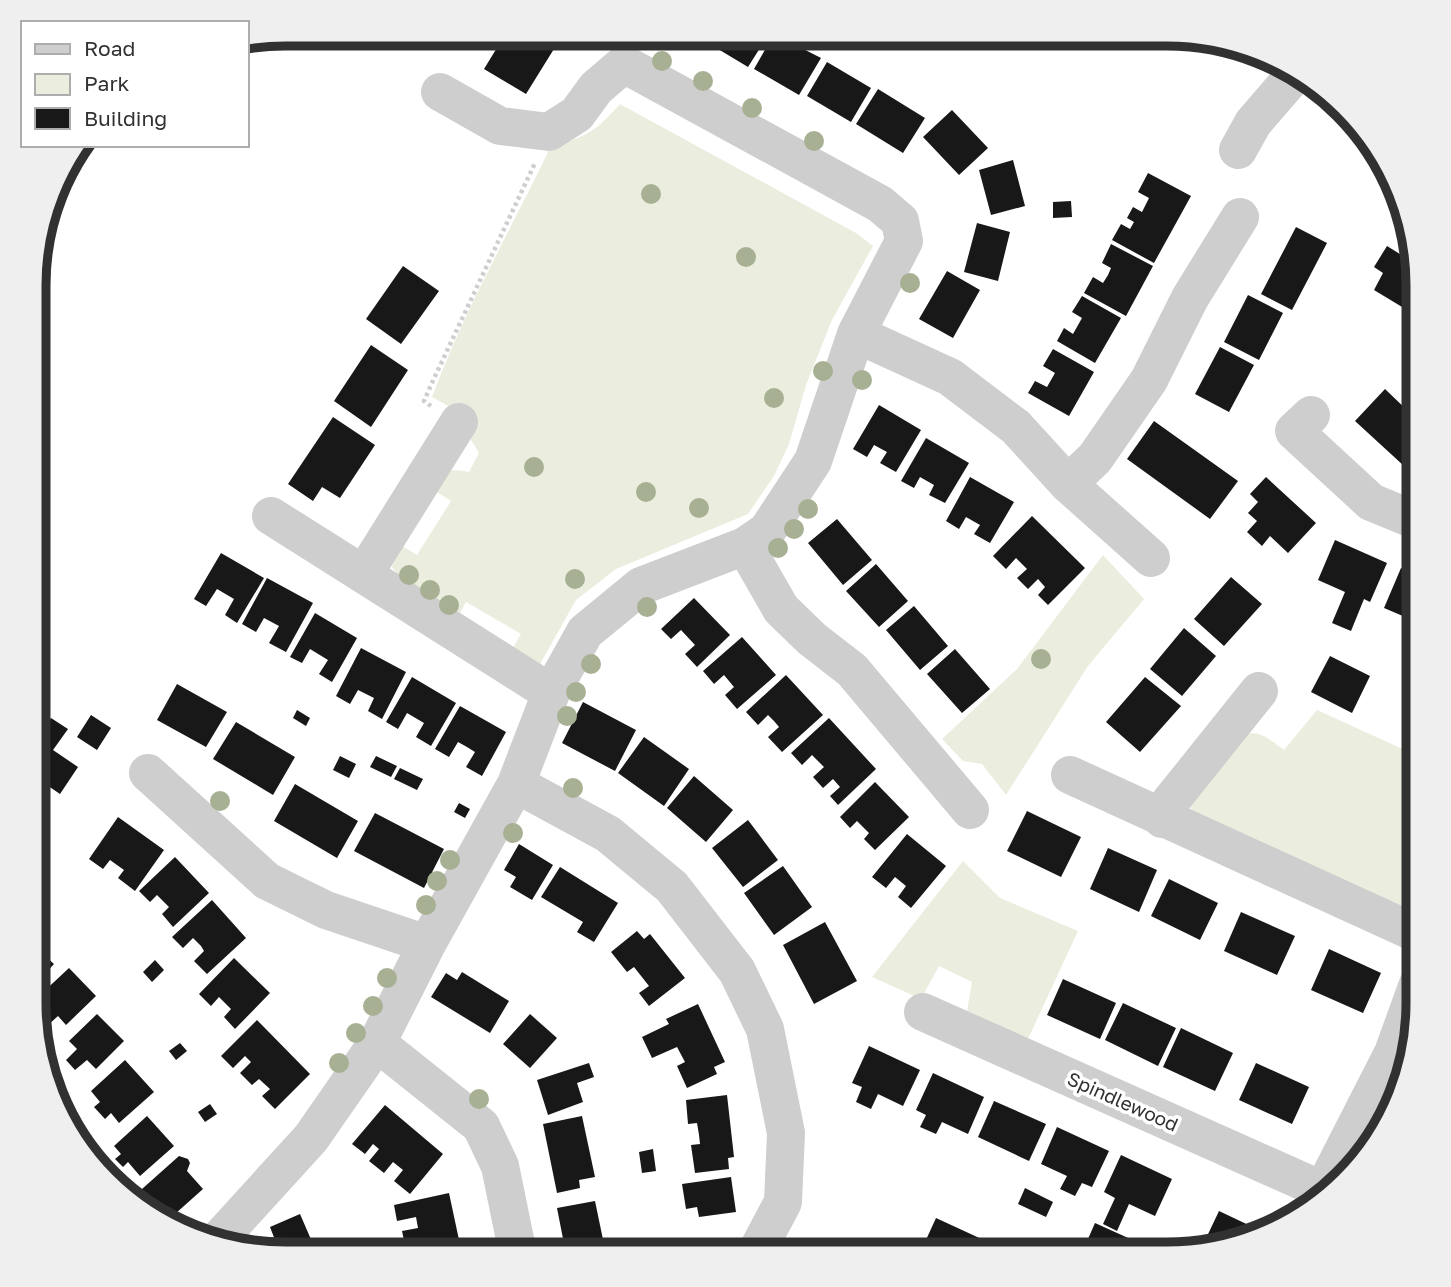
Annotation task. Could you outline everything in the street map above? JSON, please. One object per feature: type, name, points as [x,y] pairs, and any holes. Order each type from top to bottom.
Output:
[{"type":"street","points":[[223,1233],[311,1138],[377,1043],[427,944],[516,784],[551,693],[585,632],[641,586],[745,547],[767,531],[813,461],[856,334],[904,241],[900,221],[880,204],[625,64],[596,88],[577,114],[549,132],[500,126],[440,92]]},
{"type":"street","points":[[1238,150],[1252,123],[1290,80]]},
{"type":"street","points":[[1068,484],[1096,458],[1149,380],[1190,298],[1240,218]]},
{"type":"street","points":[[856,334],[950,377],[1016,427],[1068,484],[1151,558]]},
{"type":"street","points":[[1311,415],[1294,431],[1371,502],[1405,516]]},
{"type":"street","points":[[364,574],[459,422]]},
{"type":"street","points":[[271,516],[551,693]]},
{"type":"street","points":[[745,547],[781,609],[812,639],[852,670],[970,810]]},
{"type":"street","points":[[1162,819],[1170,802],[1259,691]]},
{"type":"street","points":[[148,773],[267,881],[326,910],[427,944]]},
{"type":"street","points":[[1070,775],[1406,929]]},
{"type":"street","points":[[516,784],[608,834],[672,887],[737,971],[765,1029],[786,1133],[783,1202],[763,1241]]},
{"type":"street","name":"Spindlewood","points":[[923,1012],[1313,1192]]},
{"type":"street","name":"Spindlewood","points":[[1330,1176],[1394,1052],[1404,1024]]},
{"type":"street","points":[[377,1043],[481,1126],[500,1166],[515,1242]]},
{"type":"path","points":[[459,422],[424,401],[549,132]]},
{"type":"green space","points":[[620,104],[856,233],[873,246],[832,320],[806,385],[789,444],[774,476],[748,514],[616,569],[576,600],[539,666],[510,653],[521,634],[466,602],[456,620],[403,582],[392,567],[399,544],[417,555],[451,501],[432,489],[436,483],[447,472],[469,472],[479,453],[468,435],[473,420],[432,397],[458,333],[489,270],[551,146],[590,132]]},
{"type":"green space","points":[[1103,555],[1144,599],[1088,666],[1006,795],[982,764],[963,761],[942,739],[1017,669]]},
{"type":"green space","points":[[1317,710],[1406,750],[1406,908],[1198,818],[1191,809],[1189,802],[1243,735],[1260,734],[1284,750]]},
{"type":"green space","points":[[963,861],[1000,898],[1078,931],[1028,1039],[967,1011],[972,982],[939,966],[921,999],[872,977]]},
{"type":"building","points":[[498,46],[556,46],[526,94],[484,69]]},
{"type":"building","points":[[713,46],[761,46],[748,67]]},
{"type":"building","points":[[767,46],[798,46],[821,58],[799,95],[754,69]]},
{"type":"building","points":[[827,62],[871,88],[851,122],[807,96]]},
{"type":"building","points":[[878,89],[925,118],[903,153],[856,124]]},
{"type":"building","points":[[952,110],[988,148],[959,175],[923,137]]},
{"type":"building","points":[[1013,160],[1025,206],[991,215],[979,170]]},
{"type":"building","points":[[1148,173],[1191,196],[1154,263],[1112,240],[1121,224],[1130,229],[1134,222],[1127,218],[1133,207],[1142,212],[1149,198],[1138,192]]},
{"type":"building","points":[[1071,201],[1072,217],[1053,218],[1053,202]]},
{"type":"building","points":[[977,223],[1010,232],[998,281],[964,272]]},
{"type":"building","points":[[1296,227],[1327,243],[1292,310],[1261,294]]},
{"type":"building","points":[[1111,244],[1153,266],[1126,316],[1084,293],[1093,277],[1103,283],[1108,275],[1111,268],[1102,263]]},
{"type":"building","points":[[1387,246],[1403,256],[1405,309],[1374,290],[1383,273],[1374,267]]},
{"type":"building","points":[[403,266],[439,291],[401,344],[366,319]]},
{"type":"building","points":[[947,271],[980,290],[953,338],[919,319]]},
{"type":"building","points":[[1248,295],[1283,313],[1259,360],[1224,342]]},
{"type":"building","points":[[1082,296],[1121,318],[1095,363],[1057,341],[1064,328],[1073,334],[1082,318],[1072,312]]},
{"type":"building","points":[[371,345],[408,370],[371,427],[334,401]]},
{"type":"building","points":[[1220,347],[1254,365],[1229,412],[1195,394]]},
{"type":"building","points":[[1053,349],[1094,372],[1069,416],[1028,393],[1035,381],[1047,387],[1055,373],[1043,366]]},
{"type":"building","points":[[1385,389],[1405,408],[1405,465],[1404,466],[1355,421]]},
{"type":"building","points":[[879,405],[921,430],[896,472],[880,463],[887,452],[874,445],[867,457],[853,449]]},
{"type":"building","points":[[333,417],[375,445],[340,498],[322,487],[313,501],[288,484]]},
{"type":"building","points":[[1154,421],[1238,481],[1210,519],[1127,459]]},
{"type":"building","points":[[926,438],[969,463],[945,503],[929,495],[934,485],[920,477],[914,488],[901,481]]},
{"type":"building","points":[[970,477],[1014,502],[990,543],[974,534],[980,525],[966,517],[959,529],[946,521]]},
{"type":"building","points":[[1266,477],[1316,523],[1288,553],[1270,536],[1262,546],[1247,532],[1257,521],[1248,513],[1258,502],[1250,494]]},
{"type":"building","points":[[1032,516],[1085,568],[1048,605],[1038,595],[1045,587],[1038,579],[1028,589],[1017,578],[1027,569],[1016,558],[1006,569],[993,556]]},
{"type":"building","points":[[837,519],[872,560],[843,585],[808,543]]},
{"type":"building","points":[[1335,540],[1387,563],[1370,602],[1364,599],[1351,631],[1332,623],[1345,592],[1318,580]]},
{"type":"building","points":[[221,553],[264,578],[237,623],[225,615],[234,599],[217,589],[206,606],[194,599]]},
{"type":"building","points":[[876,564],[908,601],[879,627],[846,591]]},
{"type":"building","points":[[1401,568],[1405,570],[1405,617],[1384,608]]},
{"type":"building","points":[[1231,577],[1262,604],[1224,646],[1194,619]]},
{"type":"building","points":[[267,578],[313,603],[286,652],[269,643],[279,626],[264,618],[256,632],[242,624]]},
{"type":"building","points":[[694,598],[730,635],[697,667],[685,654],[695,645],[681,630],[671,639],[661,629]]},
{"type":"building","points":[[914,606],[948,646],[920,670],[886,630]]},
{"type":"building","points":[[315,613],[357,638],[332,682],[319,674],[328,660],[310,649],[302,663],[290,657]]},
{"type":"building","points":[[1184,628],[1216,656],[1182,696],[1150,669]]},
{"type":"building","points":[[742,637],[776,675],[737,709],[725,695],[734,687],[724,675],[714,684],[703,671]]},
{"type":"building","points":[[361,648],[406,672],[382,719],[368,711],[374,698],[358,690],[350,704],[336,696]]},
{"type":"building","points":[[955,649],[990,689],[962,713],[927,674]]},
{"type":"building","points":[[1330,656],[1370,676],[1352,713],[1311,692]]},
{"type":"building","points":[[786,675],[823,715],[782,752],[768,737],[779,727],[774,721],[768,715],[758,725],[746,712]]},
{"type":"building","points":[[412,677],[456,703],[431,746],[416,737],[424,723],[407,713],[398,729],[386,722]]},
{"type":"building","points":[[1145,677],[1181,706],[1140,752],[1106,722]]},
{"type":"building","points":[[177,684],[227,712],[206,747],[157,720]]},
{"type":"building","points":[[583,702],[636,730],[615,771],[562,743]]},
{"type":"building","points":[[460,706],[506,732],[482,776],[466,767],[475,752],[467,747],[458,742],[449,757],[435,749]]},
{"type":"building","points":[[297,710],[310,718],[306,726],[293,718]]},
{"type":"building","points":[[91,715],[111,728],[97,750],[77,737]]},
{"type":"building","points":[[51,718],[68,729],[53,750],[78,767],[60,794],[46,784],[46,726]]},
{"type":"building","points":[[829,718],[876,769],[838,805],[830,796],[840,787],[833,779],[823,788],[813,777],[824,767],[812,755],[802,765],[791,753]]},
{"type":"building","points":[[236,722],[295,757],[273,795],[213,759]]},
{"type":"building","points":[[644,737],[689,769],[664,806],[618,773]]},
{"type":"building","points":[[340,756],[356,764],[349,778],[333,770]]},
{"type":"building","points":[[376,756],[397,766],[391,777],[370,767]]},
{"type":"building","points":[[400,768],[423,779],[417,790],[394,779]]},
{"type":"building","points":[[694,776],[733,810],[706,842],[667,808]]},
{"type":"building","points":[[875,782],[909,817],[875,850],[864,839],[869,833],[857,821],[850,828],[840,817]]},
{"type":"building","points":[[295,784],[358,821],[337,858],[274,821]]},
{"type":"building","points":[[459,803],[470,809],[465,818],[454,812]]},
{"type":"building","points":[[1027,811],[1081,837],[1061,877],[1007,851]]},
{"type":"building","points":[[375,813],[444,849],[424,888],[354,851]]},
{"type":"building","points":[[118,817],[164,850],[135,891],[118,878],[124,870],[110,860],[103,869],[89,859]]},
{"type":"building","points":[[748,820],[778,860],[743,887],[712,848]]},
{"type":"building","points":[[907,834],[946,866],[911,908],[898,897],[906,886],[895,877],[886,888],[872,877]]},
{"type":"building","points":[[519,844],[553,865],[532,900],[510,887],[516,877],[504,870]]},
{"type":"building","points":[[1108,848],[1157,870],[1139,912],[1090,889]]},
{"type":"building","points":[[175,857],[209,893],[173,927],[162,914],[169,907],[157,895],[150,902],[139,891]]},
{"type":"building","points":[[783,866],[812,907],[774,935],[744,893]]},
{"type":"building","points":[[560,867],[618,903],[594,942],[577,932],[583,922],[541,897]]},
{"type":"building","points":[[1169,879],[1218,903],[1200,940],[1151,916]]},
{"type":"building","points":[[212,900],[246,938],[207,974],[194,961],[204,951],[201,946],[193,938],[183,948],[172,937]]},
{"type":"building","points":[[1241,912],[1295,936],[1277,975],[1224,951]]},
{"type":"building","points":[[825,922],[857,981],[814,1004],[783,945]]},
{"type":"building","points":[[637,931],[644,939],[650,934],[685,978],[649,1006],[639,993],[649,986],[634,967],[627,972],[611,952]]},
{"type":"building","points":[[1329,949],[1381,973],[1363,1013],[1311,990]]},
{"type":"building","points":[[46,957],[54,964],[46,973]]},
{"type":"building","points":[[234,958],[270,993],[235,1029],[224,1017],[231,1009],[219,997],[211,1006],[199,994]]},
{"type":"building","points":[[155,960],[164,970],[152,982],[143,972]]},
{"type":"building","points":[[69,968],[96,996],[66,1025],[58,1016],[47,1026],[46,989]]},
{"type":"building","points":[[462,972],[509,1001],[490,1033],[431,997],[446,973],[457,980]]},
{"type":"building","points":[[1063,979],[1116,1003],[1100,1039],[1047,1015]]},
{"type":"building","points":[[1123,1003],[1176,1028],[1158,1066],[1105,1040]]},
{"type":"building","points":[[698,1004],[725,1062],[714,1067],[717,1074],[687,1088],[677,1066],[685,1062],[677,1047],[652,1058],[642,1037],[669,1024],[666,1019]]},
{"type":"building","points":[[97,1014],[124,1041],[96,1069],[87,1060],[75,1070],[66,1060],[77,1049],[69,1041]]},
{"type":"building","points":[[530,1014],[557,1038],[530,1068],[503,1044]]},
{"type":"building","points":[[257,1020],[310,1074],[275,1109],[262,1096],[270,1089],[259,1079],[252,1085],[240,1073],[251,1062],[245,1056],[233,1068],[221,1056]]},
{"type":"building","points":[[1181,1028],[1233,1053],[1215,1091],[1163,1067]]},
{"type":"building","points":[[180,1043],[187,1051],[176,1060],[169,1051]]},
{"type":"building","points":[[869,1046],[920,1070],[903,1106],[878,1094],[871,1109],[856,1102],[862,1087],[852,1083]]},
{"type":"building","points":[[125,1060],[154,1092],[119,1123],[111,1113],[105,1119],[94,1107],[100,1102],[91,1091]]},
{"type":"building","points":[[589,1063],[594,1077],[577,1083],[583,1102],[548,1115],[537,1080]]},
{"type":"building","points":[[1256,1063],[1309,1087],[1292,1124],[1239,1100]]},
{"type":"building","points":[[933,1073],[984,1097],[968,1134],[942,1122],[936,1134],[920,1127],[926,1115],[916,1110]]},
{"type":"building","points":[[727,1095],[734,1157],[728,1158],[729,1169],[695,1173],[691,1145],[700,1144],[699,1135],[697,1123],[688,1124],[686,1100]]},
{"type":"building","points":[[994,1101],[1046,1124],[1029,1161],[978,1137]]},
{"type":"building","points":[[210,1104],[217,1114],[205,1122],[198,1112]]},
{"type":"building","points":[[385,1105],[443,1154],[410,1194],[394,1181],[403,1170],[393,1162],[384,1173],[369,1161],[379,1149],[373,1144],[365,1154],[352,1144]]},
{"type":"building","points":[[147,1116],[174,1146],[140,1176],[128,1162],[123,1167],[115,1159],[121,1154],[114,1146]]},
{"type":"building","points":[[582,1116],[595,1177],[579,1180],[580,1188],[557,1193],[543,1124]]},
{"type":"building","points":[[1057,1127],[1109,1151],[1092,1187],[1082,1183],[1075,1196],[1060,1189],[1067,1176],[1041,1164]]},
{"type":"building","points":[[653,1149],[656,1171],[642,1173],[639,1152]]},
{"type":"building","points":[[1121,1155],[1172,1179],[1155,1216],[1129,1204],[1117,1231],[1103,1224],[1115,1198],[1104,1192]]},
{"type":"building","points":[[179,1156],[188,1159],[190,1163],[187,1171],[203,1189],[174,1214],[139,1192]]},
{"type":"building","points":[[731,1177],[736,1212],[699,1217],[697,1207],[686,1209],[682,1184]]},
{"type":"building","points":[[1025,1188],[1053,1202],[1046,1217],[1018,1204]]},
{"type":"building","points":[[449,1193],[459,1242],[404,1242],[402,1231],[418,1228],[416,1217],[397,1221],[394,1205]]},
{"type":"building","points":[[595,1201],[603,1242],[564,1242],[557,1208]]},
{"type":"building","points":[[1219,1211],[1250,1226],[1228,1233],[1206,1238]]},
{"type":"building","points":[[300,1214],[312,1242],[275,1241],[270,1227]]},
{"type":"building","points":[[936,1218],[986,1241],[925,1241]]},
{"type":"building","points":[[1095,1223],[1135,1241],[1087,1241]]}]
